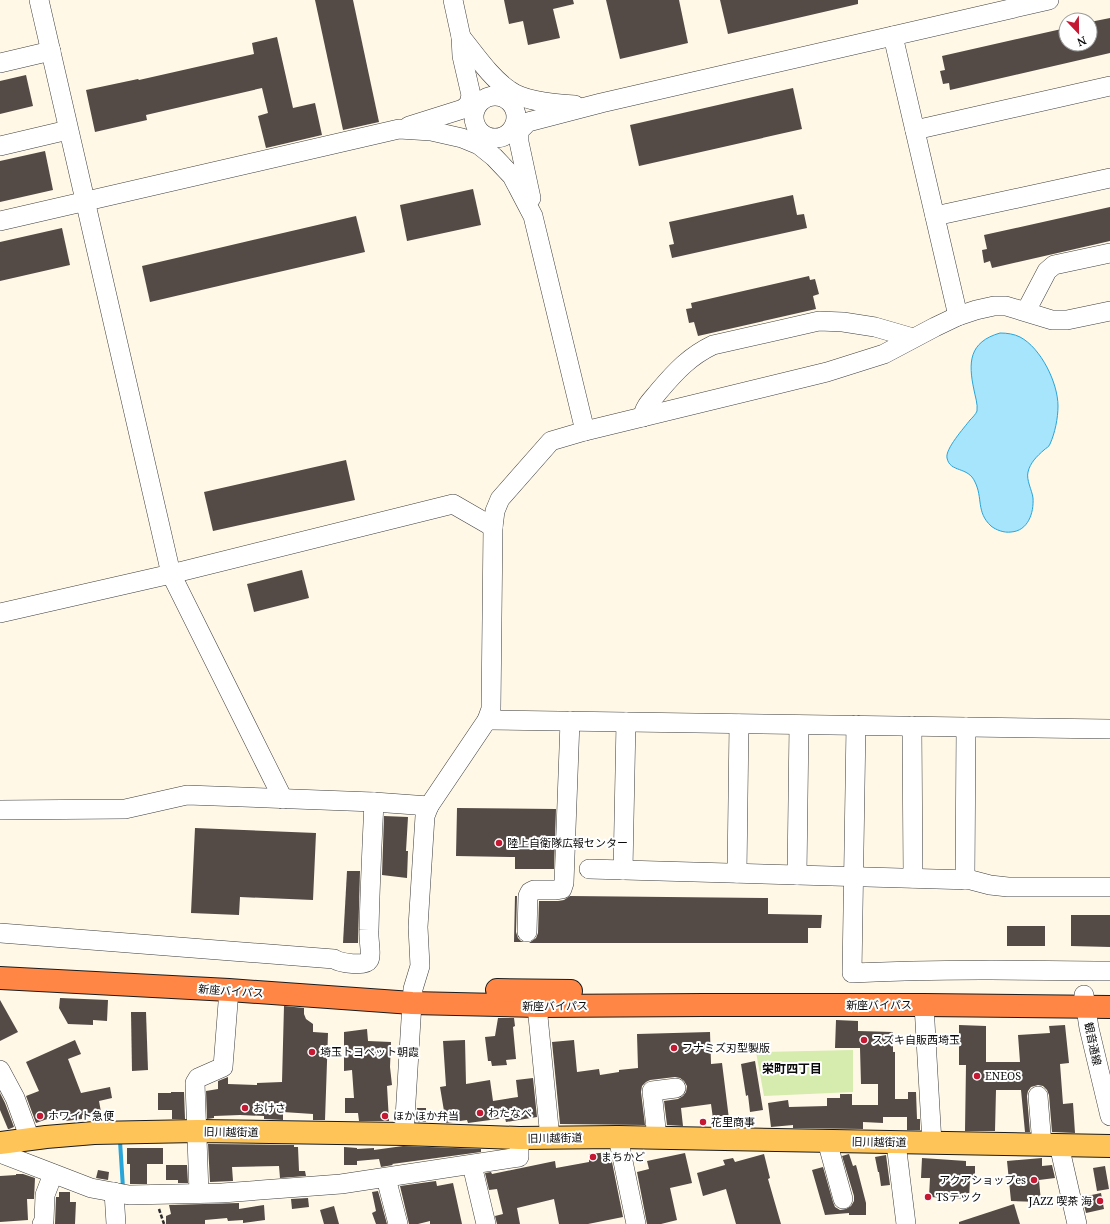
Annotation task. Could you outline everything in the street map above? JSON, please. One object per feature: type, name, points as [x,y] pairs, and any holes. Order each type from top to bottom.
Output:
[{"type":"highway","name":"新座バイパス","points":[[0,964],[537,1006],[924,1005],[1085,1001],[1110,995]]},
{"type":"highway","name":"新座バイパス","points":[[0,978],[229,990],[412,996],[1085,1001],[1110,1007]]},
{"type":"main road","name":"旧川越街道","points":[[0,1143],[94,1133],[197,1131],[404,1134],[519,1138],[618,1137],[1110,1146]]},
{"type":"street","points":[[39,0],[171,574],[283,799]]},
{"type":"street","points":[[453,0],[461,37],[462,56],[474,112],[473,120],[480,133],[482,141],[494,157],[512,176],[533,216]]},
{"type":"street","points":[[399,129],[431,131],[482,141],[499,138],[506,136],[528,122],[601,103],[1049,0]]},
{"type":"street","points":[[893,36],[958,316]]},
{"type":"street","points":[[461,37],[507,94],[514,106],[516,113],[516,129],[531,198],[533,216],[585,431]]},
{"type":"street","points":[[0,63],[50,51]]},
{"type":"street","points":[[915,130],[1110,86]]},
{"type":"street","points":[[0,221],[399,129],[472,106],[488,97],[507,94],[553,103],[574,105],[601,103]]},
{"type":"street","points":[[0,146],[68,130]]},
{"type":"street","points":[[935,216],[1110,178]]},
{"type":"street","points":[[1026,311],[1047,270],[1054,266],[1109,258]]},
{"type":"street","points":[[404,1134],[412,996],[420,966],[418,927],[425,816],[429,806],[487,720],[491,709],[493,526],[495,511],[500,499],[551,440],[827,372],[884,354],[958,316],[976,310],[994,306],[1006,306],[1052,320],[1067,320],[1110,311]]},
{"type":"street","points":[[643,417],[648,405],[678,368],[700,351],[713,345],[819,321],[843,322],[875,327],[913,338]]},
{"type":"street","points":[[0,613],[171,574],[453,504],[493,526]]},
{"type":"street","points":[[487,720],[1110,729]]},
{"type":"street","points":[[527,932],[528,896],[530,892],[534,890],[562,889],[564,884],[570,721]]},
{"type":"street","points":[[624,870],[626,722]]},
{"type":"street","points":[[737,873],[739,724]]},
{"type":"street","points":[[797,875],[799,725]]},
{"type":"street","points":[[856,726],[852,973],[904,970],[1110,971]]},
{"type":"street","points":[[912,726],[913,878]]},
{"type":"street","points":[[965,880],[966,727]]},
{"type":"street","points":[[0,810],[125,809],[187,796],[374,802],[429,806]]},
{"type":"street","points":[[0,933],[334,959],[338,962],[366,964],[370,957],[369,932],[374,802]]},
{"type":"street","points":[[589,869],[971,880],[990,885],[1008,887],[1110,887]]},
{"type":"street","points":[[199,1193],[195,1083],[198,1078],[223,1067],[229,990]]},
{"type":"street","name":"観音通線","points":[[1085,1001],[1089,1028],[1110,1116]]},
{"type":"street","points":[[924,1005],[932,1143]]},
{"type":"street","points":[[537,1006],[550,1138]]},
{"type":"street","points":[[0,1070],[16,1098],[30,1139]]},
{"type":"street","points":[[657,1138],[652,1091],[676,1088]]},
{"type":"street","points":[[1038,1096],[1050,1145],[1077,1224]]},
{"type":"street","points":[[618,1137],[636,1224]]},
{"type":"street","points":[[0,1153],[92,1188],[121,1193],[222,1193],[341,1184],[519,1157],[519,1138]]},
{"type":"street","points":[[827,1141],[842,1199]]},
{"type":"street","points":[[896,1143],[906,1224]]},
{"type":"street","points":[[472,1165],[486,1224]]},
{"type":"street","points":[[42,1224],[44,1221],[45,1195],[53,1174]]},
{"type":"street","points":[[386,1178],[398,1224]]},
{"type":"street","points":[[116,1224],[121,1193]]},
{"type":"green space","points":[[853,1050],[853,1092],[764,1096],[756,1052]]},
{"type":"water","points":[[1000,333],[1020,337],[1035,349],[1052,377],[1058,406],[1056,425],[1050,445],[1034,460],[1028,472],[1033,498],[1031,515],[1026,525],[1022,528],[1017,531],[1008,532],[995,529],[986,521],[981,510],[979,494],[972,477],[964,471],[952,466],[947,458],[947,454],[952,444],[977,411],[971,371],[973,354],[982,342]]},
{"type":"building","points":[[315,0],[353,0],[379,122],[343,130]]},
{"type":"building","points":[[504,0],[573,0],[574,4],[553,9],[560,38],[528,45],[523,21],[509,24]]},
{"type":"building","points":[[606,0],[679,0],[688,43],[620,59]]},
{"type":"building","points":[[720,0],[858,0],[858,4],[728,34]]},
{"type":"building","points":[[1110,18],[1110,53],[950,90],[949,83],[943,84],[940,71],[945,70],[942,56],[1058,30],[1058,52],[1098,52],[1098,20]]},
{"type":"building","points":[[277,37],[293,108],[315,103],[322,135],[266,148],[258,116],[268,113],[262,88],[146,115],[147,120],[95,132],[86,90],[139,80],[254,54],[252,43]]},
{"type":"building","points":[[26,75],[33,106],[0,114],[0,81]]},
{"type":"building","points":[[793,88],[802,129],[639,166],[630,125]]},
{"type":"building","points":[[45,151],[53,190],[0,202],[0,161]]},
{"type":"building","points":[[473,189],[481,225],[407,241],[400,205]]},
{"type":"building","points":[[793,195],[797,215],[804,214],[807,228],[672,258],[669,245],[674,244],[669,222]]},
{"type":"building","points":[[1110,207],[1110,241],[992,268],[990,261],[984,263],[982,250],[987,249],[984,235]]},
{"type":"building","points":[[356,216],[365,252],[150,302],[142,266]]},
{"type":"building","points":[[62,228],[70,265],[0,281],[0,242]]},
{"type":"building","points":[[809,276],[810,280],[815,279],[819,294],[813,296],[816,309],[698,336],[694,322],[689,323],[686,309],[692,308],[691,303]]},
{"type":"building","points":[[346,460],[355,500],[213,531],[204,492]]},
{"type":"building","points":[[302,570],[309,598],[254,612],[247,584]]},
{"type":"building","points":[[457,808],[556,809],[554,869],[515,869],[515,857],[456,856]]},
{"type":"building","points":[[384,816],[408,817],[406,851],[408,851],[407,878],[382,875]]},
{"type":"building","points":[[195,828],[316,833],[313,900],[240,897],[239,915],[191,913]]},
{"type":"building","points":[[347,871],[360,871],[358,943],[343,943]]},
{"type":"building","points":[[515,896],[517,896],[516,932],[518,938],[525,942],[514,942]]},
{"type":"building","points":[[570,896],[768,898],[768,914],[822,915],[821,928],[808,928],[808,943],[529,943],[536,938],[538,933],[539,901],[558,901],[564,900]]},
{"type":"building","points":[[1071,915],[1110,915],[1110,947],[1071,946]]},
{"type":"building","points":[[1007,926],[1045,926],[1045,946],[1007,946]]},
{"type":"building","points":[[60,998],[108,1000],[107,1021],[93,1020],[93,1025],[68,1024],[59,1008]]},
{"type":"building","points":[[0,1000],[18,1032],[0,1041]]},
{"type":"building","points":[[284,1006],[304,1008],[306,1019],[313,1024],[313,1032],[328,1033],[325,1120],[313,1120],[313,1114],[283,1112],[283,1120],[264,1119],[264,1116],[240,1115],[214,1116],[214,1118],[207,1119],[206,1091],[218,1089],[218,1081],[228,1077],[228,1084],[257,1085],[257,1083],[282,1082]]},
{"type":"building","points":[[131,1012],[146,1012],[148,1070],[132,1071]]},
{"type":"building","points":[[498,1018],[514,1018],[515,1026],[513,1027],[516,1059],[506,1060],[507,1065],[492,1066],[491,1061],[488,1061],[485,1037],[495,1036]]},
{"type":"building","points":[[836,1020],[858,1021],[858,1031],[893,1032],[893,1052],[895,1052],[895,1099],[908,1099],[908,1092],[916,1092],[917,1119],[920,1119],[920,1130],[907,1130],[907,1117],[883,1117],[883,1123],[863,1122],[863,1129],[793,1128],[793,1125],[771,1127],[768,1103],[788,1100],[789,1107],[827,1106],[827,1098],[840,1098],[840,1094],[852,1094],[852,1105],[878,1105],[878,1084],[861,1084],[860,1048],[835,1048]]},
{"type":"building","points":[[959,1025],[986,1026],[986,1062],[1020,1062],[1018,1035],[1050,1033],[1049,1026],[1065,1025],[1069,1063],[1060,1064],[1063,1104],[1073,1103],[1075,1133],[1052,1132],[1049,1095],[1043,1086],[1038,1085],[1031,1087],[1027,1096],[1030,1132],[1025,1132],[1021,1090],[996,1090],[995,1131],[965,1131],[966,1065],[959,1065]]},
{"type":"building","points":[[367,1029],[368,1041],[391,1042],[390,1067],[392,1085],[387,1086],[389,1121],[359,1121],[358,1113],[345,1113],[345,1098],[354,1098],[352,1070],[344,1071],[344,1032]]},
{"type":"building","points":[[710,1032],[711,1064],[722,1063],[730,1127],[714,1126],[711,1104],[681,1108],[683,1126],[667,1125],[664,1101],[678,1099],[683,1096],[686,1092],[687,1086],[680,1078],[675,1077],[650,1080],[642,1086],[641,1092],[645,1125],[560,1124],[552,1042],[574,1040],[577,1072],[599,1069],[600,1075],[619,1072],[619,1070],[638,1068],[637,1034]]},
{"type":"building","points":[[75,1040],[81,1054],[68,1059],[81,1093],[110,1087],[112,1098],[99,1101],[101,1112],[82,1115],[82,1119],[65,1121],[64,1113],[36,1123],[26,1096],[39,1091],[26,1062]]},
{"type":"building","points":[[465,1040],[466,1084],[490,1080],[493,1101],[518,1097],[516,1080],[533,1078],[537,1117],[506,1122],[505,1118],[468,1123],[467,1120],[446,1123],[440,1087],[446,1086],[443,1041]]},
{"type":"building","points":[[755,1061],[763,1110],[750,1112],[741,1064]]},
{"type":"building","points":[[184,1092],[185,1119],[172,1119],[172,1110],[158,1110],[158,1093]]},
{"type":"building","points":[[0,1093],[14,1127],[9,1129],[0,1110]]},
{"type":"building","points":[[417,1108],[426,1108],[426,1122],[416,1122]]},
{"type":"building","points":[[208,1144],[294,1145],[294,1147],[298,1147],[299,1171],[305,1171],[306,1176],[280,1178],[279,1166],[232,1167],[233,1181],[210,1182]]},
{"type":"building","points":[[403,1146],[481,1149],[481,1152],[392,1164],[393,1165],[381,1167],[379,1159],[357,1161],[357,1165],[344,1165],[344,1147],[357,1149],[374,1148],[374,1150]]},
{"type":"building","points":[[127,1148],[163,1148],[163,1164],[147,1164],[147,1184],[130,1184],[130,1164],[127,1164]]},
{"type":"building","points":[[610,1152],[623,1217],[588,1224],[559,1224],[554,1199],[517,1208],[520,1224],[497,1224],[495,1216],[503,1214],[497,1189],[489,1190],[485,1173],[491,1172],[492,1174],[555,1161],[556,1168],[589,1162],[589,1154]]},
{"type":"building","points":[[685,1153],[692,1183],[670,1188],[677,1220],[661,1224],[647,1224],[637,1172],[649,1169],[647,1161]]},
{"type":"building","points":[[764,1154],[770,1178],[768,1179],[781,1224],[736,1224],[726,1189],[703,1196],[697,1173],[725,1165],[723,1160],[733,1158],[735,1162]]},
{"type":"building","points":[[849,1154],[853,1166],[856,1165],[866,1203],[866,1215],[849,1215],[849,1213],[825,1215],[812,1170],[823,1167],[835,1207],[840,1210],[846,1209],[851,1206],[854,1201],[854,1196],[842,1156]]},
{"type":"building","points":[[886,1155],[890,1185],[881,1186],[875,1157]]},
{"type":"building","points":[[922,1158],[966,1161],[966,1166],[975,1166],[975,1180],[970,1180],[969,1199],[929,1197],[930,1178],[921,1178]]},
{"type":"building","points":[[1042,1158],[1042,1166],[1052,1165],[1055,1178],[1039,1180],[1041,1202],[1011,1201],[1007,1161]]},
{"type":"building","points":[[166,1165],[187,1165],[188,1183],[178,1183],[178,1180],[166,1180]]},
{"type":"building","points":[[1105,1166],[1109,1189],[1097,1191],[1093,1168]]},
{"type":"building","points":[[98,1170],[109,1172],[108,1180],[96,1178]]},
{"type":"building","points":[[23,1174],[35,1178],[34,1199],[27,1199],[28,1220],[0,1222],[0,1176]]},
{"type":"building","points":[[436,1181],[437,1186],[453,1183],[462,1224],[430,1224],[430,1221],[418,1224],[409,1224],[400,1186]]},
{"type":"building","points":[[378,1191],[387,1224],[376,1224],[372,1213],[376,1211],[372,1192]]},
{"type":"building","points":[[59,1192],[70,1192],[70,1202],[76,1202],[75,1224],[55,1224],[56,1197],[59,1197]]},
{"type":"building","points":[[1101,1193],[1104,1209],[1086,1213],[1082,1197]]},
{"type":"building","points":[[308,1198],[309,1207],[292,1209],[291,1199]]},
{"type":"building","points":[[239,1203],[239,1209],[264,1205],[265,1220],[243,1223],[243,1220],[228,1221],[227,1218],[205,1220],[205,1224],[166,1224],[166,1216],[171,1214],[169,1205]]},
{"type":"building","points":[[1014,1204],[1020,1224],[959,1224],[959,1222]]},
{"type":"building","points":[[334,1206],[339,1224],[324,1224],[320,1210]]},
{"type":"waterway","points":[[120,1141],[123,1188]]},
{"type":"place","name":"陸上自衛隊広報センター","points":[[499,843]]},
{"type":"place","name":"スズキ自販西埼玉","points":[[864,1040]]},
{"type":"place","name":"フナミズ刃型製版","points":[[674,1048]]},
{"type":"place","name":"埼玉トヨペット朝霞","points":[[312,1052]]},
{"type":"place","name":"ENEOS","points":[[977,1076]]},
{"type":"place","name":"おけさ","points":[[245,1108]]},
{"type":"place","name":"わたなべ","points":[[480,1113]]},
{"type":"place","name":"ホワイト急便","points":[[40,1116]]},
{"type":"place","name":"ほかほか弁当","points":[[385,1116]]},
{"type":"place","name":"花里商事","points":[[703,1122]]},
{"type":"place","name":"まちかど","points":[[593,1157]]},
{"type":"place","name":"アクアショップes","points":[[1034,1180]]},
{"type":"place","name":"TSテック","points":[[928,1197]]},
{"type":"place","name":"JAZZ 喫茶 海","points":[[1100,1201]]},
{"type":"district","name":"栄町四丁目","points":[[792,1069]]}]
